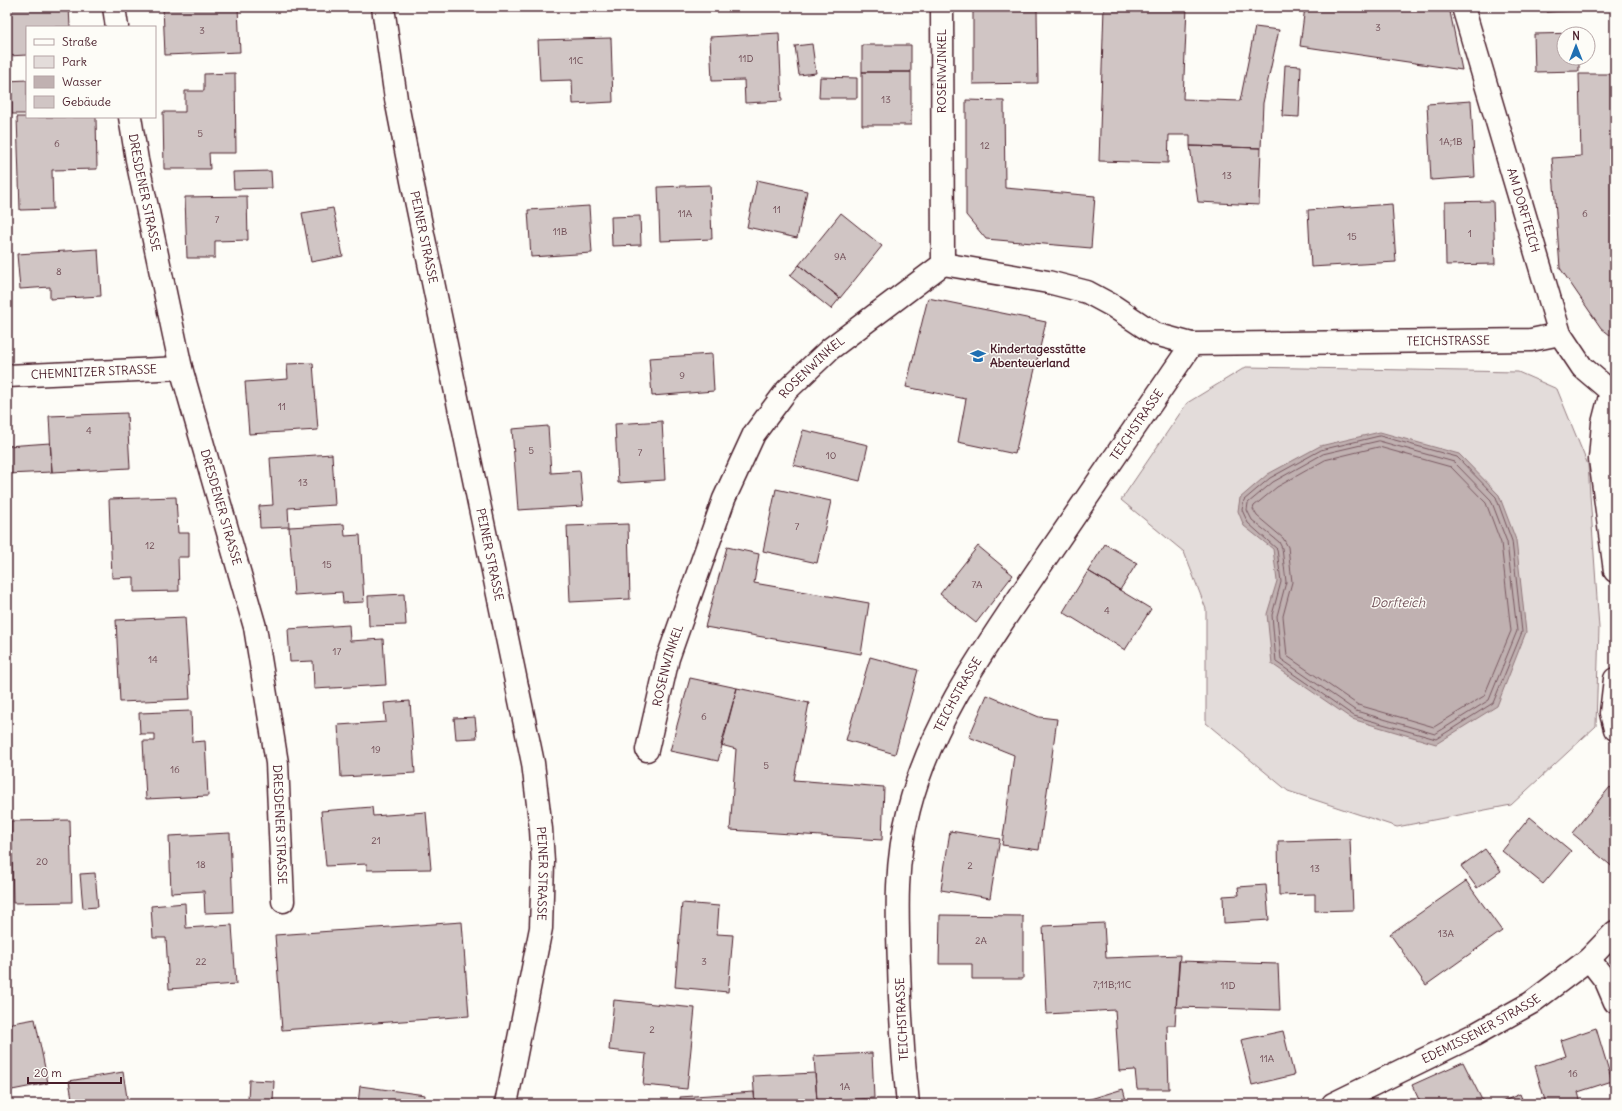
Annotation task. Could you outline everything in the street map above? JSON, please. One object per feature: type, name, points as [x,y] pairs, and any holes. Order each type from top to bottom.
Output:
[{"type":"street","points":[[114,7],[117,26]]},
{"type":"street","name":"PEINER STRASSE","points":[[383,7],[396,99],[410,173],[533,763],[538,796],[543,862],[541,928],[506,1104]]},
{"type":"street","name":"ROSENWINKEL","points":[[647,750],[668,658],[724,499],[754,434],[788,390],[830,349],[943,264],[942,7]]},
{"type":"street","name":"AM DORFTEICH","points":[[1464,7],[1560,334],[1582,366],[1613,394]]},
{"type":"street","name":"DRESDENER STRASSE","points":[[130,118],[136,160],[181,368],[255,627],[277,763],[283,901]]},
{"type":"street","name":"TEICHSTRASSE","points":[[943,264],[1048,282],[1087,292],[1113,306],[1155,334],[1192,344],[1531,340],[1560,334]]},
{"type":"street","name":"TEICHSTRASSE","points":[[908,1104],[904,1064],[897,897],[901,845],[909,808],[927,755],[955,696],[1192,344]]},
{"type":"street","name":"CHEMNITZER STRASSE","points":[[7,376],[181,368]]},
{"type":"street","points":[[1613,394],[1603,423],[1600,459],[1615,571]]},
{"type":"street","points":[[1615,679],[1611,712],[1615,729]]},
{"type":"street","name":"EDEMISSENER STRASSE","points":[[1332,1104],[1474,1035],[1531,1003],[1589,960],[1615,932]]},
{"type":"street","points":[[1589,960],[1606,981],[1615,1002]]},
{"type":"green space","points":[[1246,367],[1518,372],[1557,389],[1588,465],[1599,628],[1596,726],[1511,805],[1397,827],[1288,791],[1206,723],[1206,609],[1184,552],[1121,500],[1187,403]]},
{"type":"water","name":"Dorfteich","points":[[1380,432],[1459,454],[1499,495],[1516,540],[1526,632],[1497,706],[1436,744],[1352,719],[1272,664],[1267,614],[1277,581],[1273,549],[1244,526],[1238,511],[1240,498],[1268,474],[1320,446]]},
{"type":"building","points":[[7,7],[69,7],[70,26],[26,26],[26,55],[8,56]]},
{"type":"building","points":[[163,7],[238,7],[240,52],[165,55]]},
{"type":"building","points":[[1104,7],[1187,7],[1183,99],[1240,101],[1255,27],[1279,30],[1263,103],[1261,148],[1190,146],[1190,135],[1169,135],[1168,163],[1099,161]]},
{"type":"building","points":[[1305,7],[1449,7],[1462,70],[1300,46]]},
{"type":"building","points":[[1547,7],[1604,7],[1604,9],[1547,12]]},
{"type":"building","points":[[1037,10],[1038,83],[973,84],[973,11]]},
{"type":"building","points":[[779,33],[782,101],[745,103],[744,80],[712,81],[710,37]]},
{"type":"building","points":[[1534,34],[1556,34],[1556,66],[1579,66],[1579,71],[1535,72]]},
{"type":"building","points":[[611,38],[613,102],[573,104],[572,80],[540,81],[538,40]]},
{"type":"building","points":[[812,44],[816,73],[799,75],[795,46]]},
{"type":"building","points":[[862,45],[911,45],[911,72],[862,72]]},
{"type":"building","points":[[1285,65],[1301,66],[1299,117],[1282,116]]},
{"type":"building","points":[[862,72],[911,72],[911,125],[862,125]]},
{"type":"building","points":[[235,73],[236,153],[209,153],[210,169],[164,169],[163,112],[185,112],[185,91],[204,91],[204,74]]},
{"type":"building","points":[[1579,74],[1615,74],[1615,339],[1601,328],[1560,268],[1552,158],[1581,156]]},
{"type":"building","points":[[820,77],[857,78],[857,98],[819,98]]},
{"type":"building","points":[[26,80],[26,114],[12,114],[12,102],[7,103],[7,81]]},
{"type":"building","points":[[966,100],[1004,101],[1005,188],[1095,196],[1091,248],[986,239],[966,215]]},
{"type":"building","points":[[1471,101],[1475,177],[1431,180],[1427,104]]},
{"type":"building","points":[[17,117],[96,118],[97,169],[52,170],[53,209],[20,210]]},
{"type":"building","points":[[1190,146],[1261,148],[1259,205],[1198,202]]},
{"type":"building","points":[[271,171],[272,188],[234,189],[233,172]]},
{"type":"building","points":[[757,180],[807,191],[797,238],[747,227]]},
{"type":"building","points":[[710,185],[712,239],[660,241],[658,187]]},
{"type":"building","points":[[247,196],[248,240],[215,241],[215,258],[187,258],[185,197]]},
{"type":"building","points":[[1493,201],[1495,264],[1446,265],[1445,202]]},
{"type":"building","points":[[1392,204],[1396,262],[1311,267],[1308,210]]},
{"type":"building","points":[[589,206],[592,253],[531,257],[528,210]]},
{"type":"building","points":[[333,208],[343,256],[311,262],[302,213]]},
{"type":"building","points":[[841,213],[882,246],[840,298],[799,265]]},
{"type":"building","points":[[640,216],[641,245],[612,246],[611,217]]},
{"type":"building","points":[[98,249],[101,296],[50,299],[50,287],[20,289],[17,254]]},
{"type":"building","points":[[799,265],[840,298],[831,309],[790,276]]},
{"type":"building","points":[[928,298],[1046,322],[1015,454],[958,442],[966,399],[906,387]]},
{"type":"building","points":[[712,354],[714,391],[652,396],[649,358]]},
{"type":"building","points":[[313,363],[318,430],[249,434],[245,382],[288,379],[287,364]]},
{"type":"building","points":[[127,413],[130,468],[52,472],[49,416]]},
{"type":"building","points":[[662,421],[665,480],[618,483],[615,424]]},
{"type":"building","points":[[548,426],[551,473],[580,471],[583,506],[518,510],[512,429]]},
{"type":"building","points":[[803,430],[868,445],[860,481],[793,465]]},
{"type":"building","points":[[50,443],[52,472],[7,474],[7,446]]},
{"type":"building","points":[[332,454],[335,505],[288,508],[289,527],[260,528],[259,506],[273,505],[270,458]]},
{"type":"building","points":[[776,489],[831,501],[817,563],[763,551]]},
{"type":"building","points":[[176,497],[178,533],[189,533],[189,557],[178,557],[179,591],[134,592],[134,577],[112,578],[109,499]]},
{"type":"building","points":[[344,524],[345,536],[360,535],[364,602],[343,603],[342,592],[294,595],[289,527]]},
{"type":"building","points":[[628,524],[630,599],[570,602],[567,526]]},
{"type":"building","points":[[1105,544],[1137,563],[1120,590],[1088,571]]},
{"type":"building","points":[[978,546],[1013,575],[976,623],[940,594]]},
{"type":"building","points":[[727,547],[759,554],[754,583],[869,603],[861,654],[705,627]]},
{"type":"building","points":[[1088,571],[1151,609],[1125,650],[1063,612]]},
{"type":"building","points":[[404,594],[406,625],[369,626],[368,596]]},
{"type":"building","points":[[185,617],[190,699],[120,702],[116,620]]},
{"type":"building","points":[[349,625],[350,641],[383,639],[386,685],[314,689],[313,661],[290,662],[288,629]]},
{"type":"building","points":[[870,657],[918,670],[895,754],[846,740]]},
{"type":"building","points":[[690,678],[737,688],[718,761],[670,751]]},
{"type":"building","points":[[737,688],[809,703],[794,780],[884,787],[882,840],[730,830],[736,749],[721,745]]},
{"type":"building","points":[[987,695],[1039,717],[1057,719],[1039,850],[1002,845],[1014,755],[969,737]]},
{"type":"building","points":[[410,701],[415,773],[341,777],[338,725],[386,722],[384,703]]},
{"type":"building","points":[[191,711],[192,742],[205,741],[208,796],[146,799],[143,741],[155,741],[155,734],[140,734],[139,713]]},
{"type":"building","points":[[475,717],[477,738],[456,739],[454,718]]},
{"type":"building","points":[[1610,787],[1615,791],[1615,869],[1572,833]]},
{"type":"building","points":[[372,807],[373,816],[426,812],[431,869],[367,870],[367,864],[326,866],[321,811]]},
{"type":"building","points":[[1530,817],[1571,851],[1543,884],[1502,851]]},
{"type":"building","points":[[70,820],[72,902],[13,903],[11,821]]},
{"type":"building","points":[[950,831],[1000,839],[990,898],[941,890]]},
{"type":"building","points":[[230,833],[233,912],[205,913],[204,891],[171,893],[169,836]]},
{"type":"building","points":[[1350,839],[1353,910],[1315,911],[1315,894],[1279,895],[1278,841]]},
{"type":"building","points":[[1485,849],[1501,871],[1477,888],[1461,866]]},
{"type":"building","points":[[95,873],[98,907],[83,908],[80,874]]},
{"type":"building","points":[[1466,881],[1502,931],[1426,985],[1390,934]]},
{"type":"building","points":[[1266,885],[1269,920],[1224,923],[1223,896],[1239,895],[1238,887]]},
{"type":"building","points":[[185,903],[186,928],[232,925],[236,984],[169,989],[166,938],[153,938],[151,906]]},
{"type":"building","points":[[682,903],[719,906],[717,934],[733,935],[728,992],[675,987]]},
{"type":"building","points":[[940,915],[1023,916],[1023,979],[972,979],[972,964],[939,964]]},
{"type":"building","points":[[462,922],[469,1016],[282,1030],[275,935]]},
{"type":"building","points":[[1104,923],[1106,958],[1180,955],[1175,1025],[1167,1025],[1169,1089],[1137,1089],[1135,1070],[1119,1071],[1115,1010],[1047,1014],[1043,926]]},
{"type":"building","points":[[1179,961],[1278,964],[1280,1010],[1176,1007]]},
{"type":"building","points":[[614,1000],[695,1008],[687,1089],[643,1085],[646,1054],[609,1050]]},
{"type":"building","points":[[35,1019],[48,1083],[7,1091],[7,1024]]},
{"type":"building","points":[[1596,1028],[1612,1081],[1578,1092],[1581,1104],[1546,1104],[1535,1066],[1566,1056],[1561,1040]]},
{"type":"building","points":[[1283,1031],[1294,1075],[1252,1085],[1241,1040]]},
{"type":"building","points":[[872,1053],[874,1098],[817,1101],[814,1056]]},
{"type":"building","points":[[1463,1062],[1484,1104],[1421,1104],[1412,1085]]},
{"type":"building","points":[[123,1072],[128,1104],[73,1104],[69,1081]]},
{"type":"building","points":[[815,1073],[817,1101],[755,1104],[753,1076]]},
{"type":"building","points":[[249,1080],[274,1081],[273,1102],[248,1100]]},
{"type":"building","points":[[360,1086],[425,1095],[424,1104],[358,1104]]},
{"type":"building","points":[[1123,1089],[1127,1104],[1074,1104]]},
{"type":"building","points":[[754,1092],[755,1104],[681,1104],[680,1097]]},
{"type":"building","points":[[1520,1094],[1524,1104],[1499,1103]]},
{"type":"place","name":"Kindertagesstätte Abenteuerland","points":[[978,356]]}]
